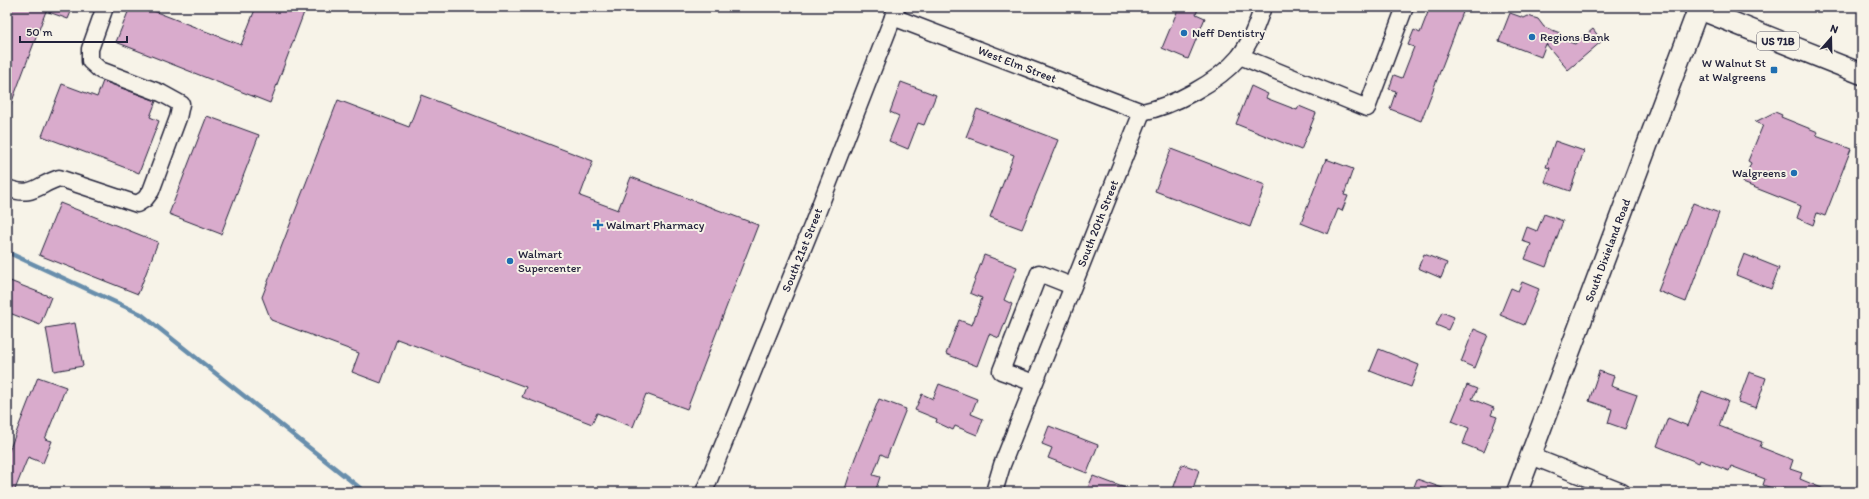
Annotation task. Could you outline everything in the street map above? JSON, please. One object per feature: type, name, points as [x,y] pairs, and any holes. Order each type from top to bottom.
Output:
[{"type":"main road","name":"US 71B","points":[[1697,8],[1862,74]]},
{"type":"main road","name":"South Dixieland Road","points":[[1517,492],[1697,8]]},
{"type":"street","points":[[7,188],[32,192],[47,182],[59,178],[138,204],[145,199],[151,190],[178,118],[181,104],[161,93],[100,70],[90,61],[90,49],[105,7]]},
{"type":"street","points":[[1142,112],[1169,104],[1228,68],[1240,56],[1252,36],[1263,7]]},
{"type":"street","points":[[1240,56],[1367,108],[1405,7]]},
{"type":"street","name":"West Elm Street","points":[[895,12],[1142,112]]},
{"type":"street","name":"South 21st Street","points":[[704,492],[812,226],[895,12]]},
{"type":"street","name":"South 20th Street","points":[[994,492],[1002,465],[1142,112]]},
{"type":"street","points":[[1034,383],[1001,371],[1039,273],[1072,286]]},
{"type":"street","points":[[1531,456],[1622,492]]},
{"type":"building","points":[[7,7],[73,7],[68,19],[46,11],[8,112]]},
{"type":"building","points":[[130,7],[136,7],[145,11],[146,8],[241,45],[256,7],[306,7],[270,103],[116,42]]},
{"type":"building","name":"Neff Dentistry","points":[[1179,7],[1199,7],[1196,14],[1205,18],[1188,59],[1162,48]]},
{"type":"building","points":[[1430,7],[1465,7],[1421,121],[1390,109],[1396,91],[1389,89],[1394,75],[1402,78],[1414,47],[1408,45],[1414,30],[1420,33]]},
{"type":"building","points":[[1510,13],[1524,18],[1528,16],[1538,19],[1544,27],[1560,33],[1558,38],[1575,44],[1593,29],[1602,41],[1568,70],[1546,44],[1541,57],[1499,41]]},
{"type":"building","points":[[103,81],[156,101],[150,117],[159,121],[139,173],[42,136],[62,84],[97,97]]},
{"type":"building","points":[[901,82],[936,95],[924,125],[918,123],[908,149],[889,141],[899,116],[890,112]]},
{"type":"building","points":[[1251,86],[1268,94],[1266,98],[1297,110],[1299,106],[1316,113],[1301,150],[1236,124]]},
{"type":"building","name":"Walmart Supercenter","points":[[421,95],[593,161],[580,196],[618,210],[631,177],[758,225],[687,409],[646,394],[633,427],[597,413],[592,424],[522,397],[526,387],[397,339],[381,383],[352,372],[359,353],[271,320],[262,297],[338,100],[409,127]]},
{"type":"building","points":[[977,109],[1058,140],[1022,229],[990,217],[1014,155],[966,137]]},
{"type":"building","name":"Walgreens","points":[[1775,112],[1782,115],[1781,117],[1818,132],[1816,136],[1851,149],[1825,216],[1817,213],[1813,225],[1797,218],[1801,206],[1743,183],[1751,163],[1748,161],[1763,125],[1755,122]]},
{"type":"building","points":[[207,116],[259,135],[221,234],[169,214]]},
{"type":"building","points":[[1555,141],[1584,151],[1570,191],[1545,182],[1550,168],[1546,167]]},
{"type":"building","points":[[1171,149],[1265,185],[1250,227],[1155,191]]},
{"type":"building","points":[[1326,159],[1353,169],[1344,195],[1348,196],[1342,211],[1338,209],[1328,234],[1301,223]]},
{"type":"building","points":[[60,203],[158,242],[138,294],[39,255]]},
{"type":"building","points":[[1693,203],[1719,213],[1686,302],[1658,291]]},
{"type":"building","points":[[1544,214],[1563,221],[1546,267],[1525,259],[1531,244],[1522,241],[1527,227],[1537,231]]},
{"type":"building","points":[[1424,254],[1447,263],[1441,278],[1418,268]]},
{"type":"building","points":[[1744,254],[1779,268],[1771,289],[1736,275]]},
{"type":"building","points":[[984,255],[1017,267],[1004,300],[1012,304],[999,338],[989,334],[977,366],[946,354],[959,320],[972,325],[982,298],[970,293]]},
{"type":"building","points":[[10,281],[51,297],[40,325],[7,312],[7,287]]},
{"type":"building","points":[[1522,282],[1539,289],[1524,325],[1500,315],[1511,288],[1518,291]]},
{"type":"building","points":[[1442,312],[1454,317],[1448,330],[1436,325]]},
{"type":"building","points":[[75,323],[83,366],[54,371],[46,328]]},
{"type":"building","points":[[1474,329],[1488,335],[1475,368],[1461,362]]},
{"type":"building","points":[[1379,349],[1419,365],[1411,387],[1370,371]]},
{"type":"building","points":[[1599,371],[1614,376],[1611,386],[1637,395],[1625,429],[1608,423],[1612,409],[1589,401]]},
{"type":"building","points":[[1749,372],[1766,378],[1756,408],[1738,402]]},
{"type":"building","points":[[38,377],[66,387],[45,439],[52,441],[43,463],[28,457],[14,492],[7,492],[7,456]]},
{"type":"building","points":[[939,384],[977,399],[971,414],[983,419],[977,435],[955,426],[953,430],[936,422],[937,419],[915,410],[922,394],[933,399]]},
{"type":"building","points":[[1467,385],[1477,389],[1472,399],[1494,408],[1491,415],[1497,417],[1483,452],[1463,444],[1469,428],[1452,421]]},
{"type":"building","points":[[1702,391],[1728,401],[1719,426],[1762,442],[1760,447],[1793,460],[1790,469],[1802,473],[1800,479],[1831,492],[1796,492],[1782,487],[1780,491],[1763,485],[1765,479],[1731,466],[1729,471],[1700,460],[1699,463],[1657,446],[1668,418],[1688,426]]},
{"type":"building","points":[[879,399],[906,409],[887,457],[881,454],[873,475],[880,477],[875,492],[844,492],[855,458]]},
{"type":"building","points":[[1049,426],[1098,445],[1087,473],[1048,458],[1052,448],[1042,444]]},
{"type":"building","points":[[1182,464],[1199,470],[1192,492],[1172,492]]},
{"type":"building","points":[[1093,476],[1133,491],[1086,492]]},
{"type":"building","points":[[1417,479],[1448,490],[1448,492],[1412,492]]},
{"type":"waterway","points":[[7,252],[141,314],[365,492]]},
{"type":"place","name":"Neff Dentistry","points":[[1184,33]]},
{"type":"place","name":"Regions Bank","points":[[1532,37]]},
{"type":"place","name":"W Walnut St at Walgreens","points":[[1774,70]]},
{"type":"place","name":"Walgreens","points":[[1794,173]]},
{"type":"place","name":"Walmart Pharmacy","points":[[598,225]]},
{"type":"place","name":"Walmart Supercenter","points":[[510,261]]}]
